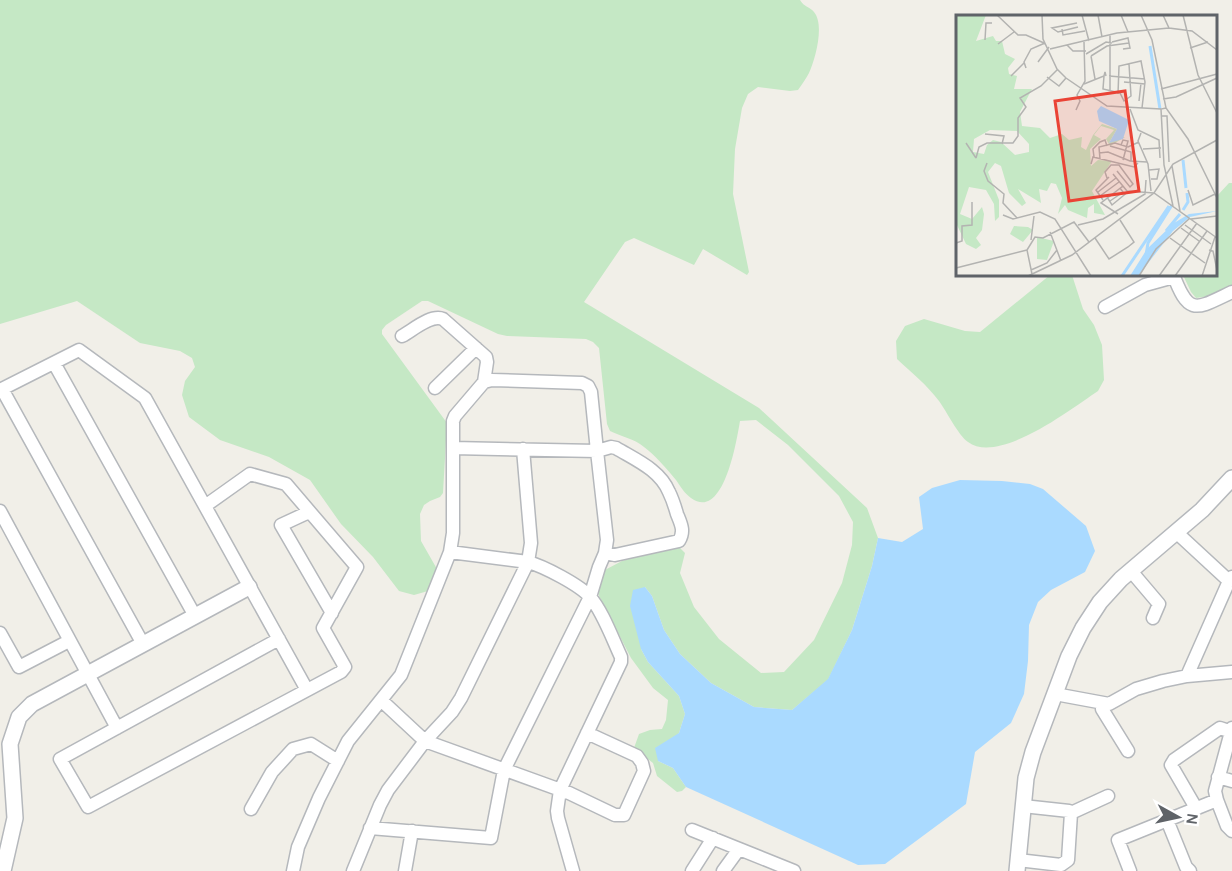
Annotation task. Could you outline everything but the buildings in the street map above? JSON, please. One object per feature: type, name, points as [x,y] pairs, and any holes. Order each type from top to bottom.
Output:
[{"type":"street","points":[[1104,307],[1145,285],[1174,276],[1181,295],[1191,305],[1203,306],[1232,292]]},
{"type":"street","points":[[293,871],[298,847],[348,741],[402,675],[450,552],[453,533],[453,421],[484,382],[486,357],[439,317],[433,318],[402,336]]},
{"type":"street","points":[[435,388],[476,348]]},
{"type":"street","points":[[143,644],[1,390],[79,350],[145,399],[307,690]]},
{"type":"street","points":[[54,363],[195,616]]},
{"type":"street","points":[[370,828],[491,838],[504,770],[590,597],[605,553],[606,526],[591,392],[588,386],[582,382],[492,380],[484,382]]},
{"type":"street","points":[[453,447],[597,452],[611,447],[649,467],[669,490],[683,529],[682,536],[679,541],[615,555],[605,553]]},
{"type":"street","points":[[353,871],[388,790],[461,698],[528,562],[531,543],[523,449]]},
{"type":"street","points":[[205,506],[250,474],[286,484],[357,567],[323,628],[345,667],[341,672],[88,807],[60,759],[279,639]]},
{"type":"street","points":[[1071,813],[1068,860],[1061,865],[1017,865],[1026,778],[1033,752],[1069,656],[1083,628],[1100,602],[1131,571],[1202,510],[1232,478]]},
{"type":"street","points":[[0,511],[117,728]]},
{"type":"street","points":[[309,512],[281,525],[332,612]]},
{"type":"street","points":[[1176,532],[1230,579],[1187,676]]},
{"type":"street","points":[[450,552],[528,562],[538,565],[582,590],[597,607],[621,657],[621,662],[560,790],[558,818],[573,871]]},
{"type":"street","points":[[1131,571],[1159,604],[1153,618]]},
{"type":"street","points":[[3,871],[15,818],[5,743],[19,717],[32,704],[249,587]]},
{"type":"street","points":[[0,633],[19,668],[69,641]]},
{"type":"street","points":[[1055,694],[1109,704],[1136,689],[1163,681],[1187,676],[1232,672]]},
{"type":"street","points":[[382,701],[425,741],[569,793],[615,815],[624,815],[644,771],[642,763],[637,756],[587,733]]},
{"type":"street","points":[[1102,703],[1102,709],[1128,751]]},
{"type":"street","points":[[1196,808],[1171,765],[1174,760],[1220,728],[1232,731],[1215,791],[1216,800],[1227,826],[1232,831]]},
{"type":"street","points":[[251,809],[272,772],[293,749],[311,744],[338,761]]},
{"type":"street","points":[[1218,777],[1232,780]]},
{"type":"street","points":[[1023,806],[1071,813],[1108,796]]},
{"type":"street","points":[[1130,871],[1118,840],[1216,800]]},
{"type":"street","points":[[1167,820],[1186,867],[1190,871]]},
{"type":"street","points":[[692,830],[794,871]]},
{"type":"street","points":[[405,871],[412,831]]},
{"type":"street","points":[[692,871],[713,838]]},
{"type":"street","points":[[723,871],[739,849]]},
{"type":"green space","points":[[0,0],[800,0],[811,9],[817,18],[819,34],[808,75],[798,90],[758,87],[748,94],[742,108],[735,149],[733,194],[749,272],[747,275],[703,249],[694,265],[634,238],[625,242],[584,302],[759,408],[867,508],[878,538],[872,566],[852,630],[828,680],[792,710],[754,707],[711,683],[680,654],[664,630],[652,596],[645,587],[641,649],[648,662],[679,696],[685,714],[679,733],[658,761],[673,768],[686,787],[677,792],[657,776],[653,763],[634,748],[639,734],[662,729],[666,720],[668,700],[653,688],[631,658],[599,596],[598,586],[601,572],[622,561],[677,545],[685,553],[680,573],[694,607],[719,639],[761,673],[784,672],[814,640],[842,583],[852,545],[853,522],[839,496],[788,445],[756,420],[740,421],[727,475],[712,499],[702,502],[691,498],[648,451],[636,442],[610,431],[607,424],[599,348],[593,342],[586,339],[498,334],[428,301],[422,301],[382,330],[382,334],[447,423],[443,493],[424,505],[420,514],[421,541],[437,569],[437,576],[428,591],[414,595],[399,591],[373,557],[341,524],[310,480],[269,457],[220,440],[189,417],[182,395],[185,381],[195,367],[192,358],[180,351],[140,343],[77,301],[0,324]]},
{"type":"green space","points":[[1229,183],[1232,183],[1232,286],[1210,296],[1196,298],[1183,276],[1217,276],[1217,196]]},
{"type":"green space","points":[[1049,276],[1072,276],[1083,309],[1094,325],[1102,345],[1104,380],[1098,391],[1053,421],[1016,441],[998,446],[981,447],[968,442],[934,395],[897,359],[896,341],[905,326],[924,319],[965,331],[980,332]]},
{"type":"water","points":[[960,480],[1030,484],[1043,489],[1086,526],[1095,551],[1085,572],[1051,590],[1038,602],[1029,625],[1024,694],[1011,723],[975,752],[966,804],[885,864],[858,865],[686,787],[673,768],[658,761],[655,748],[679,733],[685,714],[679,696],[648,662],[641,649],[630,606],[633,590],[645,587],[652,596],[664,630],[680,654],[711,683],[754,707],[792,710],[828,679],[852,630],[872,566],[878,538],[902,542],[923,529],[919,497],[932,488]]}]
